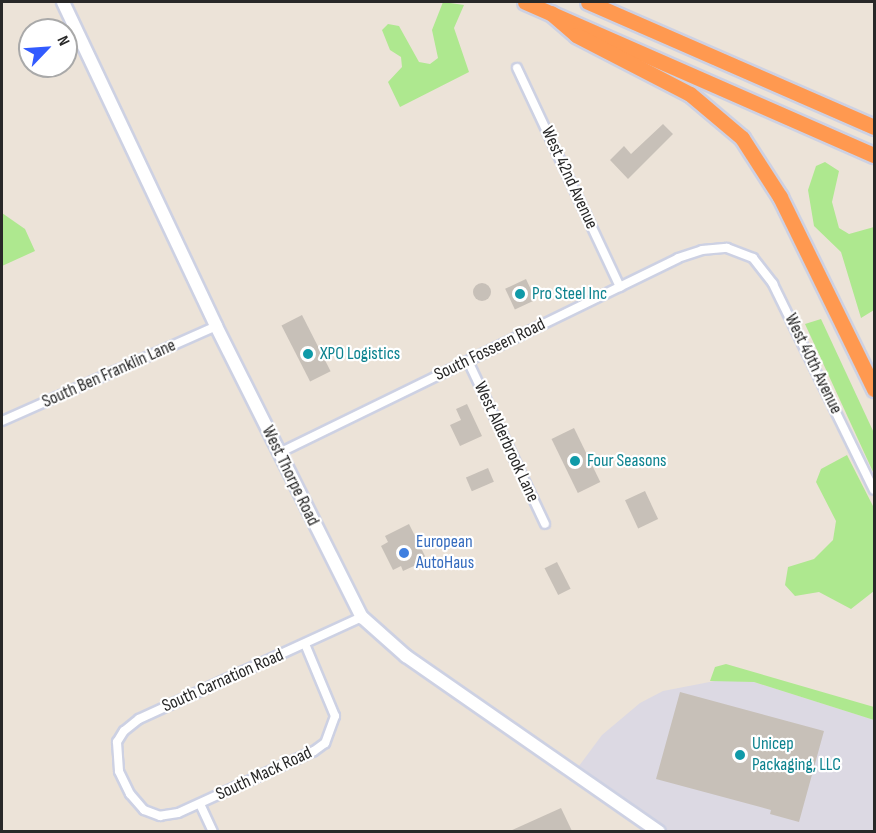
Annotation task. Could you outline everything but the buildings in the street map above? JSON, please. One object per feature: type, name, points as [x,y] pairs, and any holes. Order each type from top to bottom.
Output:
[{"type":"highway","points":[[525,2],[874,155]]},
{"type":"highway","points":[[588,2],[874,127]]},
{"type":"highway","points":[[551,13],[576,35],[690,94],[742,138],[780,197],[874,389]]},
{"type":"highway","points":[[814,101],[874,116]]},
{"type":"street","name":"West Thorpe Road","points":[[63,2],[216,326],[362,617],[391,646],[660,831]]},
{"type":"street","name":"West 42nd Avenue","points":[[517,68],[620,287]]},
{"type":"street","name":"South Fosseen Road","points":[[279,453],[690,253],[719,247],[737,249]]},
{"type":"street","name":"West 40th Avenue","points":[[737,249],[757,261],[773,284],[874,490]]},
{"type":"street","name":"South Ben Franklin Lane","points":[[2,421],[216,326]]},
{"type":"street","name":"West Alderbrook Lane","points":[[468,361],[545,524]]},
{"type":"street","name":"South Carnation Road","points":[[119,771],[117,742],[139,719],[362,617]]},
{"type":"street","name":"South Mack Road","points":[[119,771],[130,794],[144,810],[160,816],[200,804],[314,752],[325,742],[335,716],[305,644]]},
{"type":"street","points":[[200,804],[213,831]]},
{"type":"shaded area","points":[[720,680],[754,682],[874,720],[874,831],[667,831],[576,770],[602,735],[640,703],[663,691]]},
{"type":"green space","points":[[443,2],[464,5],[454,28],[469,72],[400,107],[388,82],[402,67],[401,57],[390,50],[382,30],[388,24],[399,26],[419,62],[430,64],[438,58],[432,30]]},
{"type":"green space","points":[[825,162],[839,171],[832,202],[839,228],[849,234],[874,227],[874,310],[861,318],[841,252],[814,226],[808,190],[816,166]]},
{"type":"green space","points":[[2,213],[25,229],[35,251],[2,266]]},
{"type":"green space","points":[[821,319],[874,433],[874,474],[805,324]]},
{"type":"green space","points":[[847,455],[874,508],[874,591],[851,609],[819,592],[795,596],[785,585],[788,567],[814,559],[833,540],[836,521],[816,482],[821,469]]},
{"type":"green space","points":[[726,664],[874,707],[874,720],[754,682],[710,681],[715,667]]},
{"type":"place","name":"Pro Steel Inc","points":[[520,294]]},
{"type":"place","name":"XPO Logistics","points":[[308,354]]},
{"type":"place","name":"Four Seasons","points":[[575,461]]},
{"type":"place","name":"European AutoHaus","points":[[404,553]]},
{"type":"place","name":"Unicep Packaging, LLC","points":[[740,755]]}]
